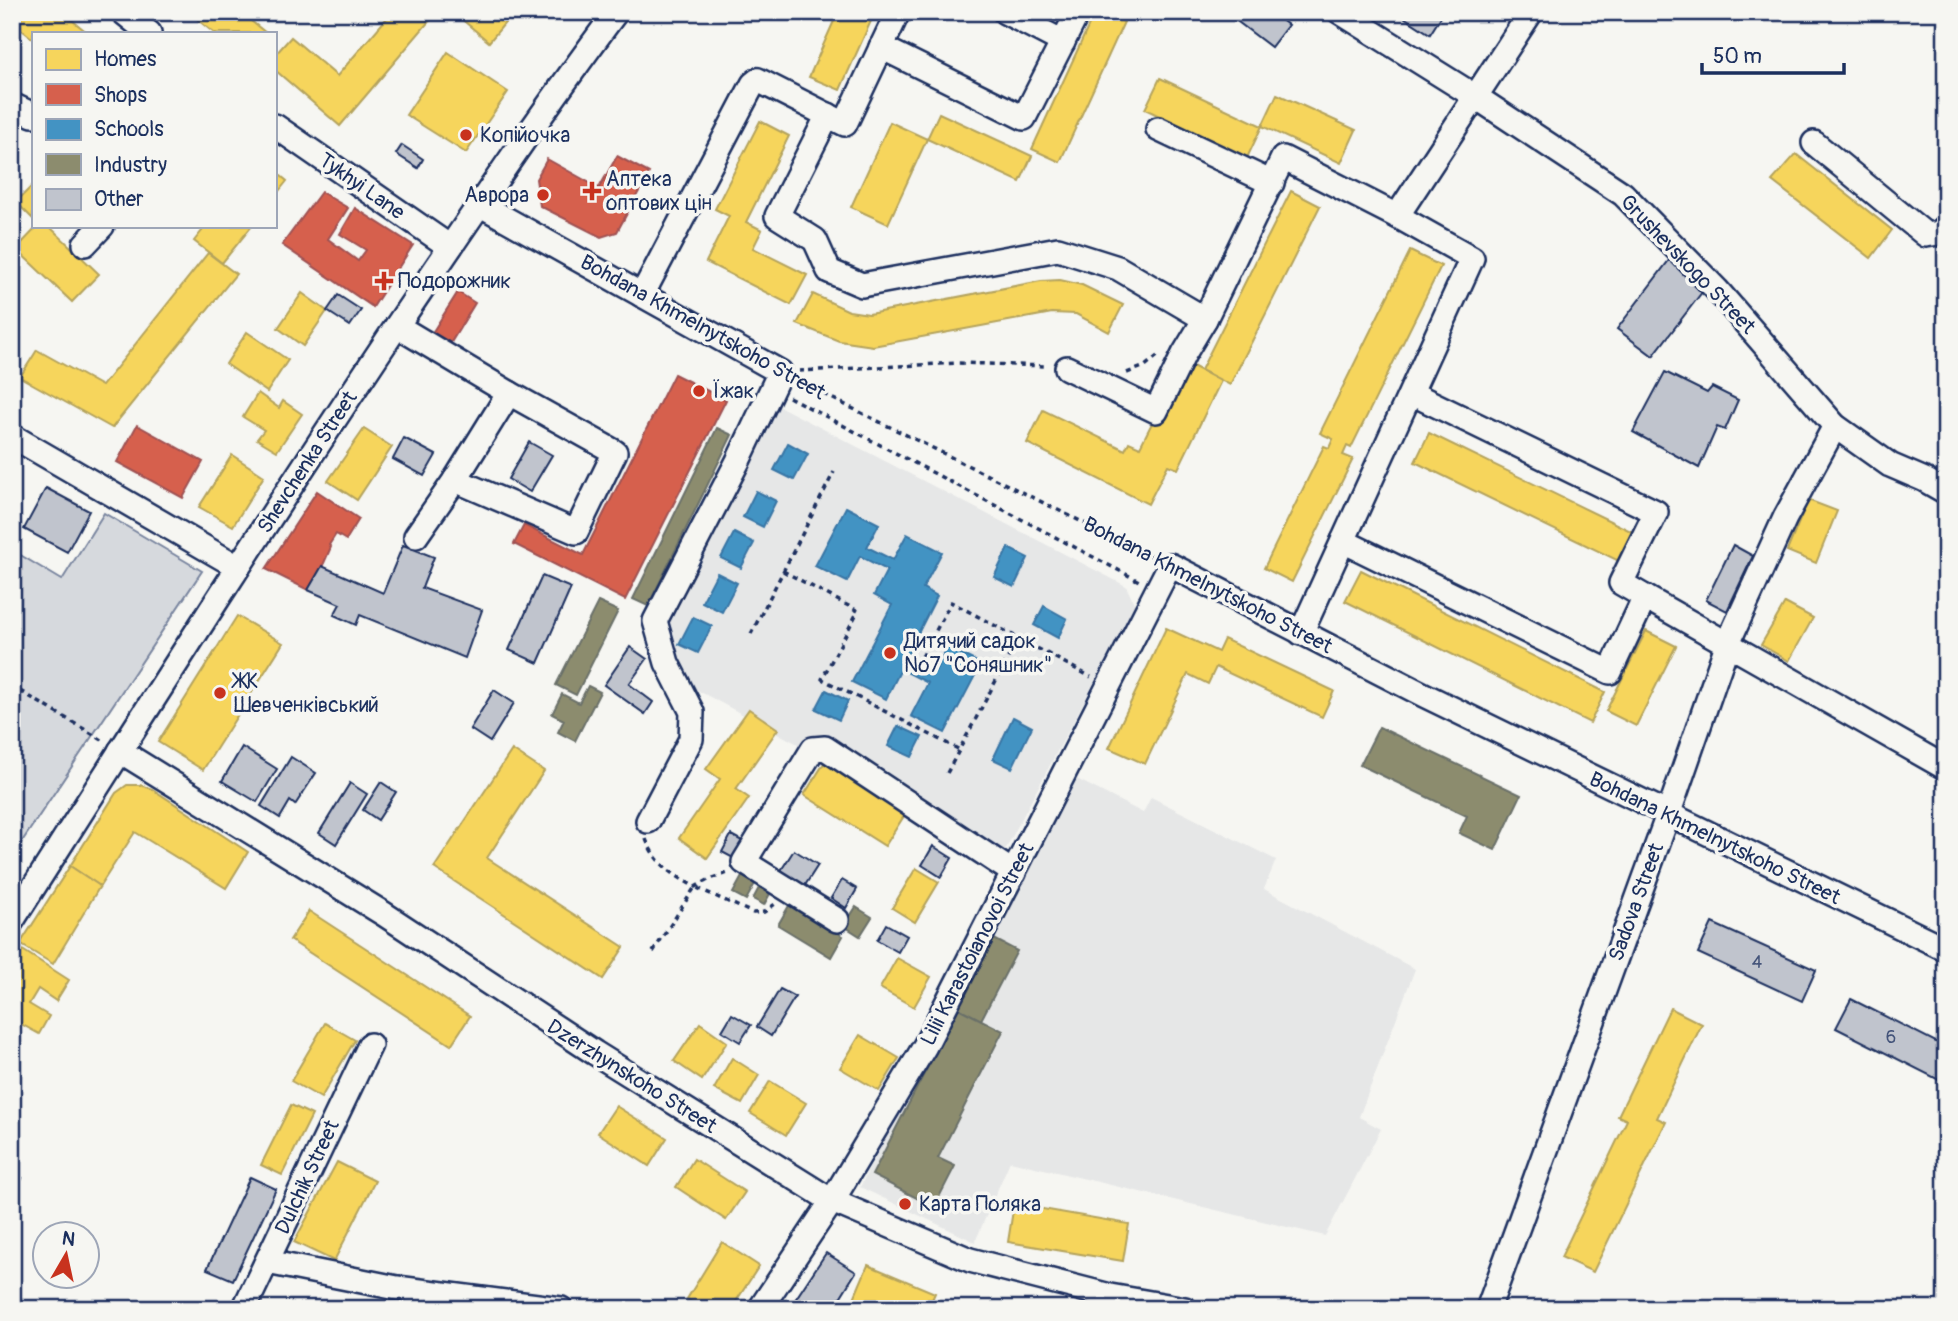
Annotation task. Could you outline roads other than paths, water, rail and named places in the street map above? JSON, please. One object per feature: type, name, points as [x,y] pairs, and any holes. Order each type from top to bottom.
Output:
[{"type":"street","points":[[123,12],[148,32]]},
{"type":"street","name":"Shevchenka Street","points":[[12,921],[238,567],[397,326],[479,204],[616,12]]},
{"type":"street","points":[[642,295],[753,84],[758,80],[845,124],[898,12]]},
{"type":"street","points":[[1005,12],[1063,42]]},
{"type":"street","points":[[881,47],[1024,118],[1078,12]]},
{"type":"street","name":"Grushevskogo Street","points":[[1340,12],[1623,194],[1717,290],[1835,426],[1890,464],[1936,479],[1946,492]]},
{"type":"street","points":[[1397,216],[1531,12]]},
{"type":"street","points":[[12,104],[32,115]]},
{"type":"street","points":[[828,115],[777,216],[815,240],[829,271],[862,285],[1058,249],[1118,268],[1205,319]]},
{"type":"street","name":"Tykhyi Lane","points":[[276,127],[450,247]]},
{"type":"street","points":[[1158,129],[1272,183]]},
{"type":"street","points":[[1814,143],[1926,235],[1939,233],[1946,227]]},
{"type":"street","points":[[1067,369],[1156,411],[1205,319],[1283,158],[1472,258],[1301,633]]},
{"type":"street","name":"Bohdana Khmelnytskoho Street","points":[[479,204],[642,295],[776,380],[738,461],[655,621],[667,663],[692,712],[691,739],[648,821]]},
{"type":"street","points":[[85,244],[100,228]]},
{"type":"street","points":[[397,326],[615,452],[576,532],[455,480]]},
{"type":"street","points":[[416,536],[455,480],[509,393]]},
{"type":"street","points":[[1411,393],[1656,512],[1622,583],[1727,646],[1946,768]]},
{"type":"street","name":"Sadova Street","points":[[1489,1309],[1727,646],[1785,518],[1835,426]]},
{"type":"street","points":[[12,436],[238,567]]},
{"type":"street","points":[[1343,541],[1610,672],[1645,597]]},
{"type":"street","name":"Bohdana Khmelnytskoho Street","points":[[1170,565],[1668,815],[1946,949]]},
{"type":"street","name":"Lilii Karastoianovoi Street","points":[[760,1309],[832,1200],[925,1046],[1170,565]]},
{"type":"street","points":[[837,920],[744,862],[813,749],[825,748],[1014,873]]},
{"type":"street","name":"Dzerzhynskoho Street","points":[[120,751],[384,914],[595,1053],[832,1200],[970,1260],[1110,1296],[1185,1309]]},
{"type":"street","name":"Dulchik Street","points":[[244,1309],[370,1045]]},
{"type":"street","points":[[267,1262],[397,1288],[561,1309]]},
{"type":"place","name":"Копійочка","points":[[466,135]]},
{"type":"place","name":"Аптека оптових цін","points":[[592,191]]},
{"type":"place","name":"Аврора","points":[[543,195]]},
{"type":"place","name":"Подорожник","points":[[384,281]]},
{"type":"place","name":"Їжак","points":[[699,391]]},
{"type":"place","name":"Дитячий садок №7 \"Соняшник\"","points":[[890,653]]},
{"type":"place","name":"ЖК Шевченківський","points":[[220,693]]},
{"type":"place","name":"Карта Поляка","points":[[905,1204]]}]
